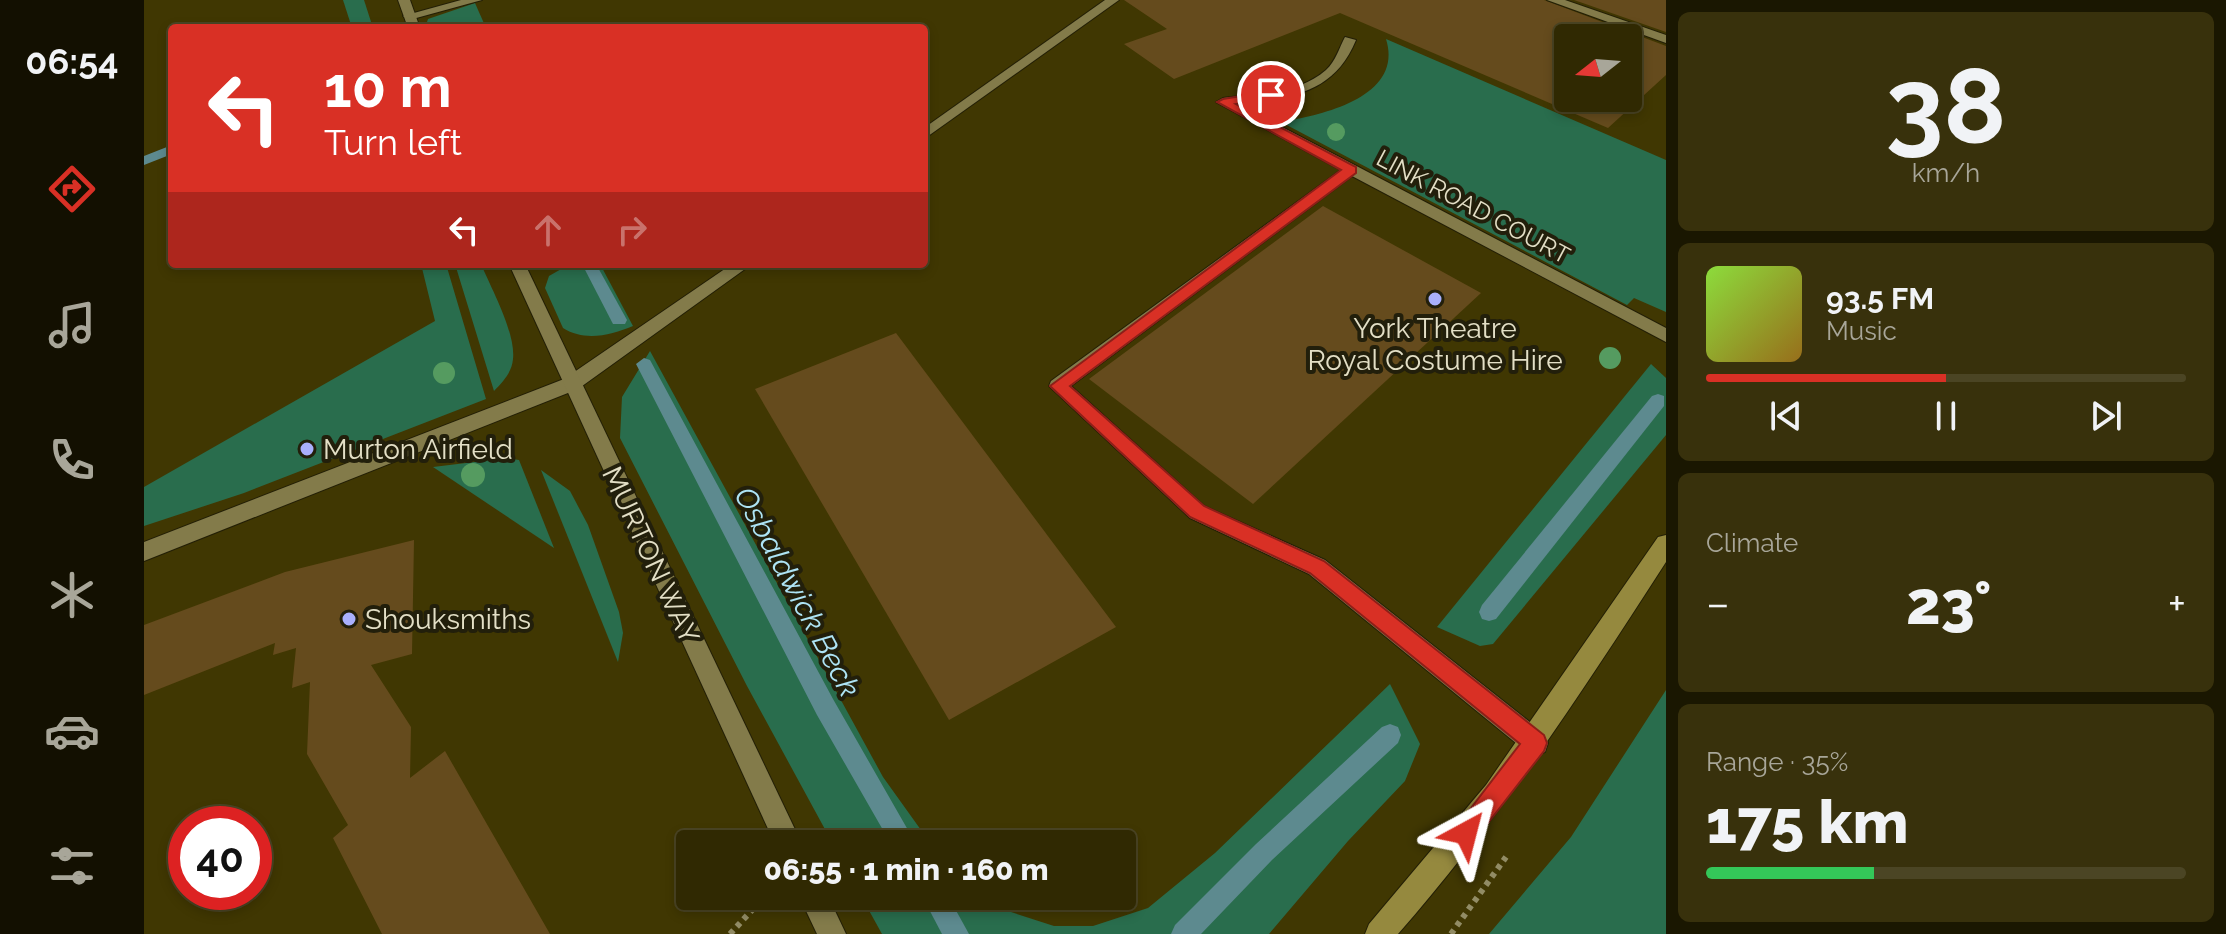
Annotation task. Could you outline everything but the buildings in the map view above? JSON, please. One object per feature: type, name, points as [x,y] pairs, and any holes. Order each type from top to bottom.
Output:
[{"type":"street","points":[[404,0],[412,22],[476,0]]},
{"type":"street","points":[[928,132],[1113,0]]},
{"type":"street","points":[[1553,0],[1666,39]]},
{"type":"street","name":"LINK ROAD COURT","points":[[1350,40],[1346,56],[1333,72],[1317,83],[1295,91],[1223,102],[1666,336]]},
{"type":"street","points":[[1351,170],[1058,386],[1197,512],[1317,567],[1536,743]]},
{"type":"street","name":"MURTON WAY","points":[[519,268],[782,830]]},
{"type":"street","points":[[144,552],[571,384],[738,268]]},
{"type":"street","points":[[1379,934],[1431,878],[1536,743],[1666,544]]},
{"type":"street","points":[[820,910],[832,934]]},
{"type":"path","points":[[730,934],[752,910]]},
{"type":"green space","points":[[343,0],[364,0],[372,24],[351,24]]},
{"type":"green space","points":[[475,3],[484,24],[426,24],[428,19]]},
{"type":"green space","points":[[1386,39],[1666,160],[1666,312],[1634,298],[1627,305],[1281,122],[1318,114],[1356,100],[1372,89],[1383,75],[1388,59]]},
{"type":"green space","points":[[422,268],[447,268],[486,399],[244,493],[144,526],[144,487],[435,321]]},
{"type":"green space","points":[[456,268],[483,268],[511,337],[512,364],[494,391]]},
{"type":"green space","points":[[563,268],[602,268],[633,326],[589,336],[563,328],[545,288],[549,276]]},
{"type":"green space","points":[[650,351],[883,777],[921,830],[825,830],[747,686],[620,438],[622,397]]},
{"type":"green space","points":[[1651,364],[1666,378],[1666,435],[1493,644],[1480,646],[1437,627]]},
{"type":"green space","points":[[507,458],[519,460],[554,548],[433,467]]},
{"type":"green space","points":[[541,470],[570,491],[588,525],[619,612],[623,633],[618,662]]},
{"type":"green space","points":[[1390,684],[1420,744],[1405,781],[1348,841],[1269,934],[882,934],[869,910],[1008,910],[1054,926],[1093,926],[1148,908],[1215,853]]},
{"type":"green space","points":[[1666,690],[1666,934],[1489,934],[1571,837]]},
{"type":"waterway","name":"Osbaldwick Beck","points":[[144,161],[168,151]]},
{"type":"waterway","name":"Osbaldwick Beck","points":[[591,268],[619,320]]},
{"type":"waterway","name":"Osbaldwick Beck","points":[[644,364],[825,707],[896,830]]},
{"type":"waterway","points":[[1489,612],[1658,401]]},
{"type":"waterway","points":[[1184,934],[1264,852],[1390,735]]},
{"type":"waterway","name":"Osbaldwick Beck","points":[[942,910],[956,934]]},
{"type":"place","name":"York Theatre Royal Costume Hire","points":[[1435,299]]},
{"type":"place","name":"Murton Airfield","points":[[307,449]]},
{"type":"place","name":"Shouksmiths","points":[[349,619]]},
{"type":"route","points":[[1271,95],[1223,102],[1351,170],[1058,386],[1197,512],[1317,567],[1536,743],[1466,833]]}]
